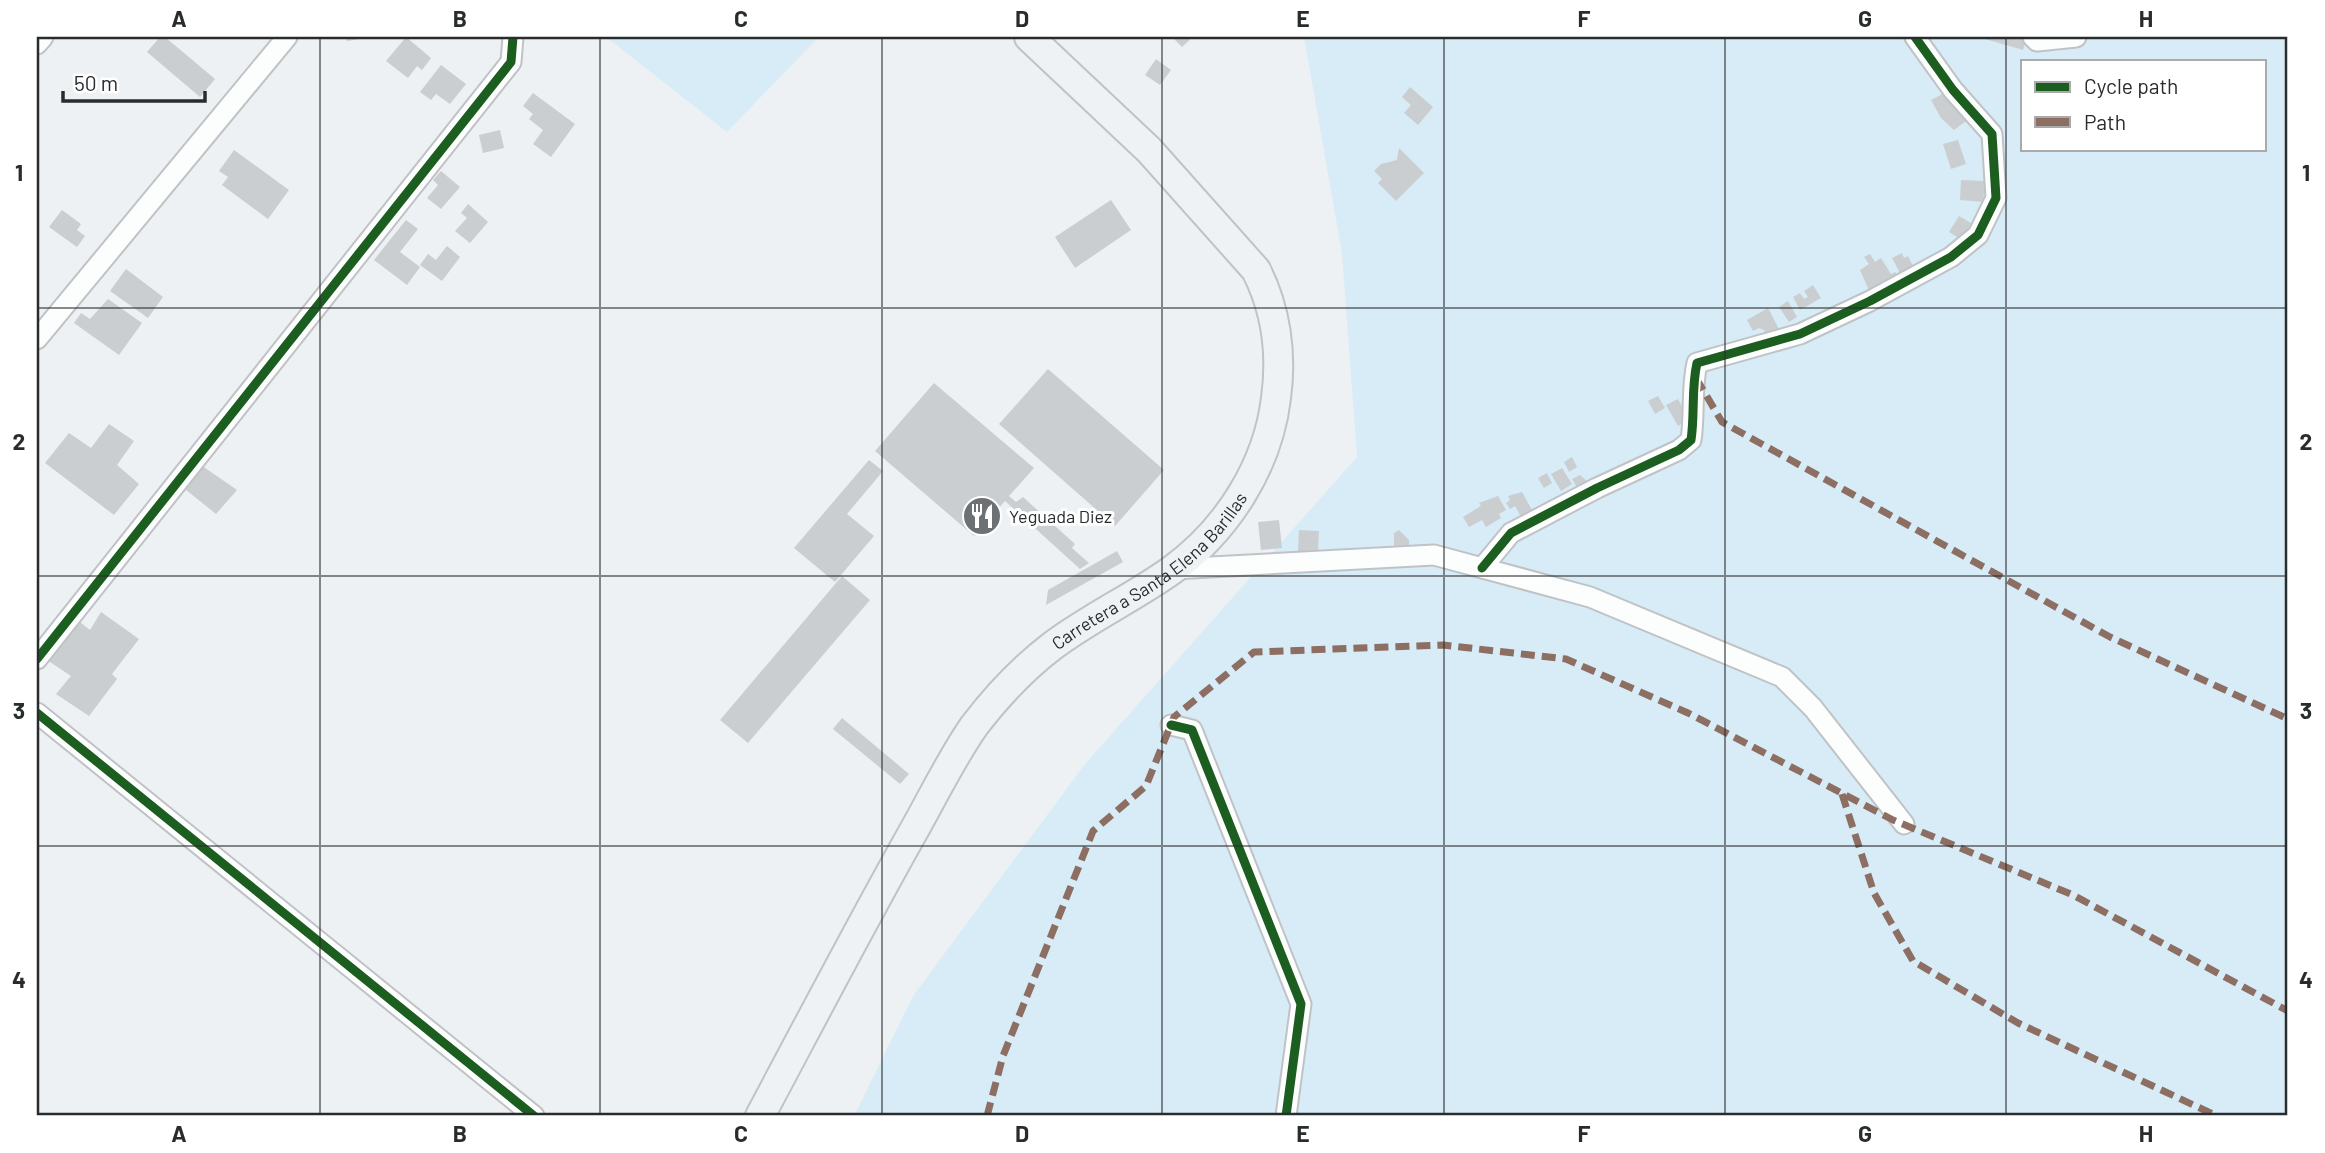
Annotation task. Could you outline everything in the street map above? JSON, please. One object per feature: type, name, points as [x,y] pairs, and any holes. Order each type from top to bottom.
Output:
[{"type":"main road","name":"Carretera a Santa Elena Barillas","points":[[760,1116],[972,729],[999,694],[1054,645],[1173,569],[1208,538],[1236,506],[1263,454],[1275,413],[1279,374],[1268,293],[1256,270],[1149,150],[1030,37]]},
{"type":"street","points":[[37,44],[43,37]]},
{"type":"street","points":[[37,339],[287,37]]},
{"type":"street","points":[[37,659],[511,62],[513,37]]},
{"type":"street","points":[[1482,568],[1511,533],[1679,450],[1691,440],[1695,413],[1692,383],[1697,363],[1812,328],[1870,302],[1951,257],[1978,235],[1996,198],[1992,134],[1953,90],[1915,37]]},
{"type":"street","points":[[2033,37],[2037,41],[2076,37]]},
{"type":"street","points":[[1173,569],[1434,555],[1590,597],[1782,677],[1813,708],[1903,824]]},
{"type":"street","points":[[37,713],[534,1116]]},
{"type":"street","points":[[1171,725],[1192,730],[1301,1004],[1286,1116]]},
{"type":"shaded area","points":[[606,37],[819,37],[727,132]]},
{"type":"shaded area","points":[[1304,37],[2288,37],[2288,1116],[854,1116],[913,996],[1085,764],[1357,457],[1342,254]]},
{"type":"building","points":[[160,37],[165,37],[215,79],[200,97],[147,52]]},
{"type":"building","points":[[346,37],[366,37],[366,38],[347,41]]},
{"type":"building","points":[[406,37],[431,58],[422,70],[417,66],[408,78],[386,61]]},
{"type":"building","points":[[1172,37],[1193,37],[1182,47]]},
{"type":"building","points":[[1978,37],[2013,37],[2026,40],[2023,50]]},
{"type":"building","points":[[1156,59],[1171,70],[1160,85],[1145,75]]},
{"type":"building","points":[[441,65],[466,84],[450,104],[436,94],[431,100],[420,92]]},
{"type":"building","points":[[1410,87],[1433,107],[1418,125],[1404,113],[1411,105],[1402,97]]},
{"type":"building","points":[[1948,91],[1969,119],[1954,130],[1941,118],[1931,100]]},
{"type":"building","points":[[533,93],[575,124],[551,157],[533,144],[543,130],[529,119],[533,114],[523,106]]},
{"type":"building","points":[[500,130],[504,148],[483,153],[479,135]]},
{"type":"building","points":[[1958,140],[1966,164],[1951,169],[1943,144]]},
{"type":"building","points":[[1399,148],[1424,173],[1396,201],[1378,183],[1382,179],[1374,171],[1381,164],[1397,160]]},
{"type":"building","points":[[234,150],[289,190],[268,219],[222,185],[228,177],[219,171]]},
{"type":"building","points":[[441,171],[460,187],[441,209],[427,198],[438,185],[433,180]]},
{"type":"building","points":[[1961,180],[1985,181],[1983,202],[1960,200]]},
{"type":"building","points":[[1111,200],[1131,230],[1075,268],[1055,237]]},
{"type":"building","points":[[468,204],[488,222],[470,243],[455,231],[467,218],[461,213]]},
{"type":"building","points":[[62,210],[81,224],[77,230],[85,236],[77,247],[49,227]]},
{"type":"building","points":[[1959,216],[1971,223],[1962,240],[1949,232]]},
{"type":"building","points":[[406,220],[418,229],[400,252],[420,267],[407,285],[374,260]]},
{"type":"building","points":[[447,246],[460,257],[442,281],[420,265],[428,254],[436,260]]},
{"type":"building","points":[[1902,253],[1904,258],[1908,256],[1915,270],[1902,277],[1892,258]]},
{"type":"building","points":[[1870,254],[1875,262],[1881,258],[1891,274],[1895,272],[1899,277],[1871,295],[1860,270],[1869,264],[1864,257]]},
{"type":"building","points":[[126,269],[163,297],[148,318],[110,291]]},
{"type":"building","points":[[1813,285],[1821,298],[1800,310],[1793,297],[1800,293],[1804,299],[1808,297],[1804,291]]},
{"type":"building","points":[[108,299],[142,323],[119,355],[74,323],[81,313],[90,319]]},
{"type":"building","points":[[1788,301],[1797,317],[1789,322],[1779,307]]},
{"type":"building","points":[[1768,308],[1781,333],[1769,340],[1764,330],[1759,328],[1753,331],[1747,320]]},
{"type":"building","points":[[1048,369],[1164,470],[1115,526],[999,424]]},
{"type":"building","points":[[934,383],[1034,468],[1009,496],[1016,502],[1023,497],[1075,544],[1072,548],[1089,563],[1080,569],[1005,501],[974,536],[875,451]]},
{"type":"building","points":[[1658,396],[1665,408],[1655,414],[1648,401]]},
{"type":"building","points":[[1678,399],[1689,419],[1678,426],[1666,405]]},
{"type":"building","points":[[109,424],[134,441],[117,465],[139,484],[114,515],[45,463],[69,433],[91,448]]},
{"type":"building","points":[[1572,457],[1577,467],[1569,472],[1564,462]]},
{"type":"building","points":[[869,460],[883,471],[847,514],[874,536],[835,582],[794,548]]},
{"type":"building","points":[[198,463],[237,490],[216,514],[180,485]]},
{"type":"building","points":[[1562,468],[1572,484],[1561,491],[1551,474]]},
{"type":"building","points":[[1547,473],[1552,483],[1544,488],[1538,478]]},
{"type":"building","points":[[1580,475],[1589,483],[1578,489],[1572,479]]},
{"type":"building","points":[[1522,492],[1532,510],[1521,517],[1515,506],[1510,509],[1506,503],[1510,500],[1508,496]]},
{"type":"building","points":[[1498,496],[1506,510],[1499,514],[1501,518],[1486,527],[1482,520],[1469,527],[1463,517],[1481,506],[1479,503]]},
{"type":"building","points":[[1279,520],[1282,548],[1261,550],[1258,522]]},
{"type":"building","points":[[1299,530],[1319,531],[1318,552],[1298,551]]},
{"type":"building","points":[[1399,530],[1409,540],[1409,550],[1394,550],[1394,533]]},
{"type":"building","points":[[1117,551],[1123,562],[1046,605],[1048,590]]},
{"type":"building","points":[[842,576],[870,600],[748,743],[720,720]]},
{"type":"building","points":[[101,612],[139,639],[112,674],[117,679],[89,716],[56,694],[71,676],[47,660],[76,619],[90,630]]},
{"type":"building","points":[[842,718],[909,774],[900,784],[833,729]]},
{"type":"marked path","points":[[1696,378],[1722,422],[2110,637],[2288,719]]},
{"type":"marked path","points":[[987,1116],[1003,1056],[1093,831],[1146,786],[1174,717],[1254,652],[1443,645],[1566,659],[1688,713],[1893,820],[2073,895],[2288,1011]]},
{"type":"marked path","points":[[1842,794],[1874,893],[1913,961],[2018,1023],[2217,1116]]},
{"type":"cycle path","points":[[37,659],[511,62],[513,37]]},
{"type":"cycle path","points":[[1482,568],[1511,533],[1597,488],[1679,450],[1691,440],[1697,363],[1800,334],[1870,301],[1951,257],[1978,235],[1996,198],[1992,134],[1953,90],[1915,37]]},
{"type":"cycle path","points":[[37,713],[534,1116]]},
{"type":"cycle path","points":[[1171,725],[1192,730],[1301,1004],[1286,1116]]},
{"type":"place","name":"Yeguada Diez","points":[[982,516]]}]
